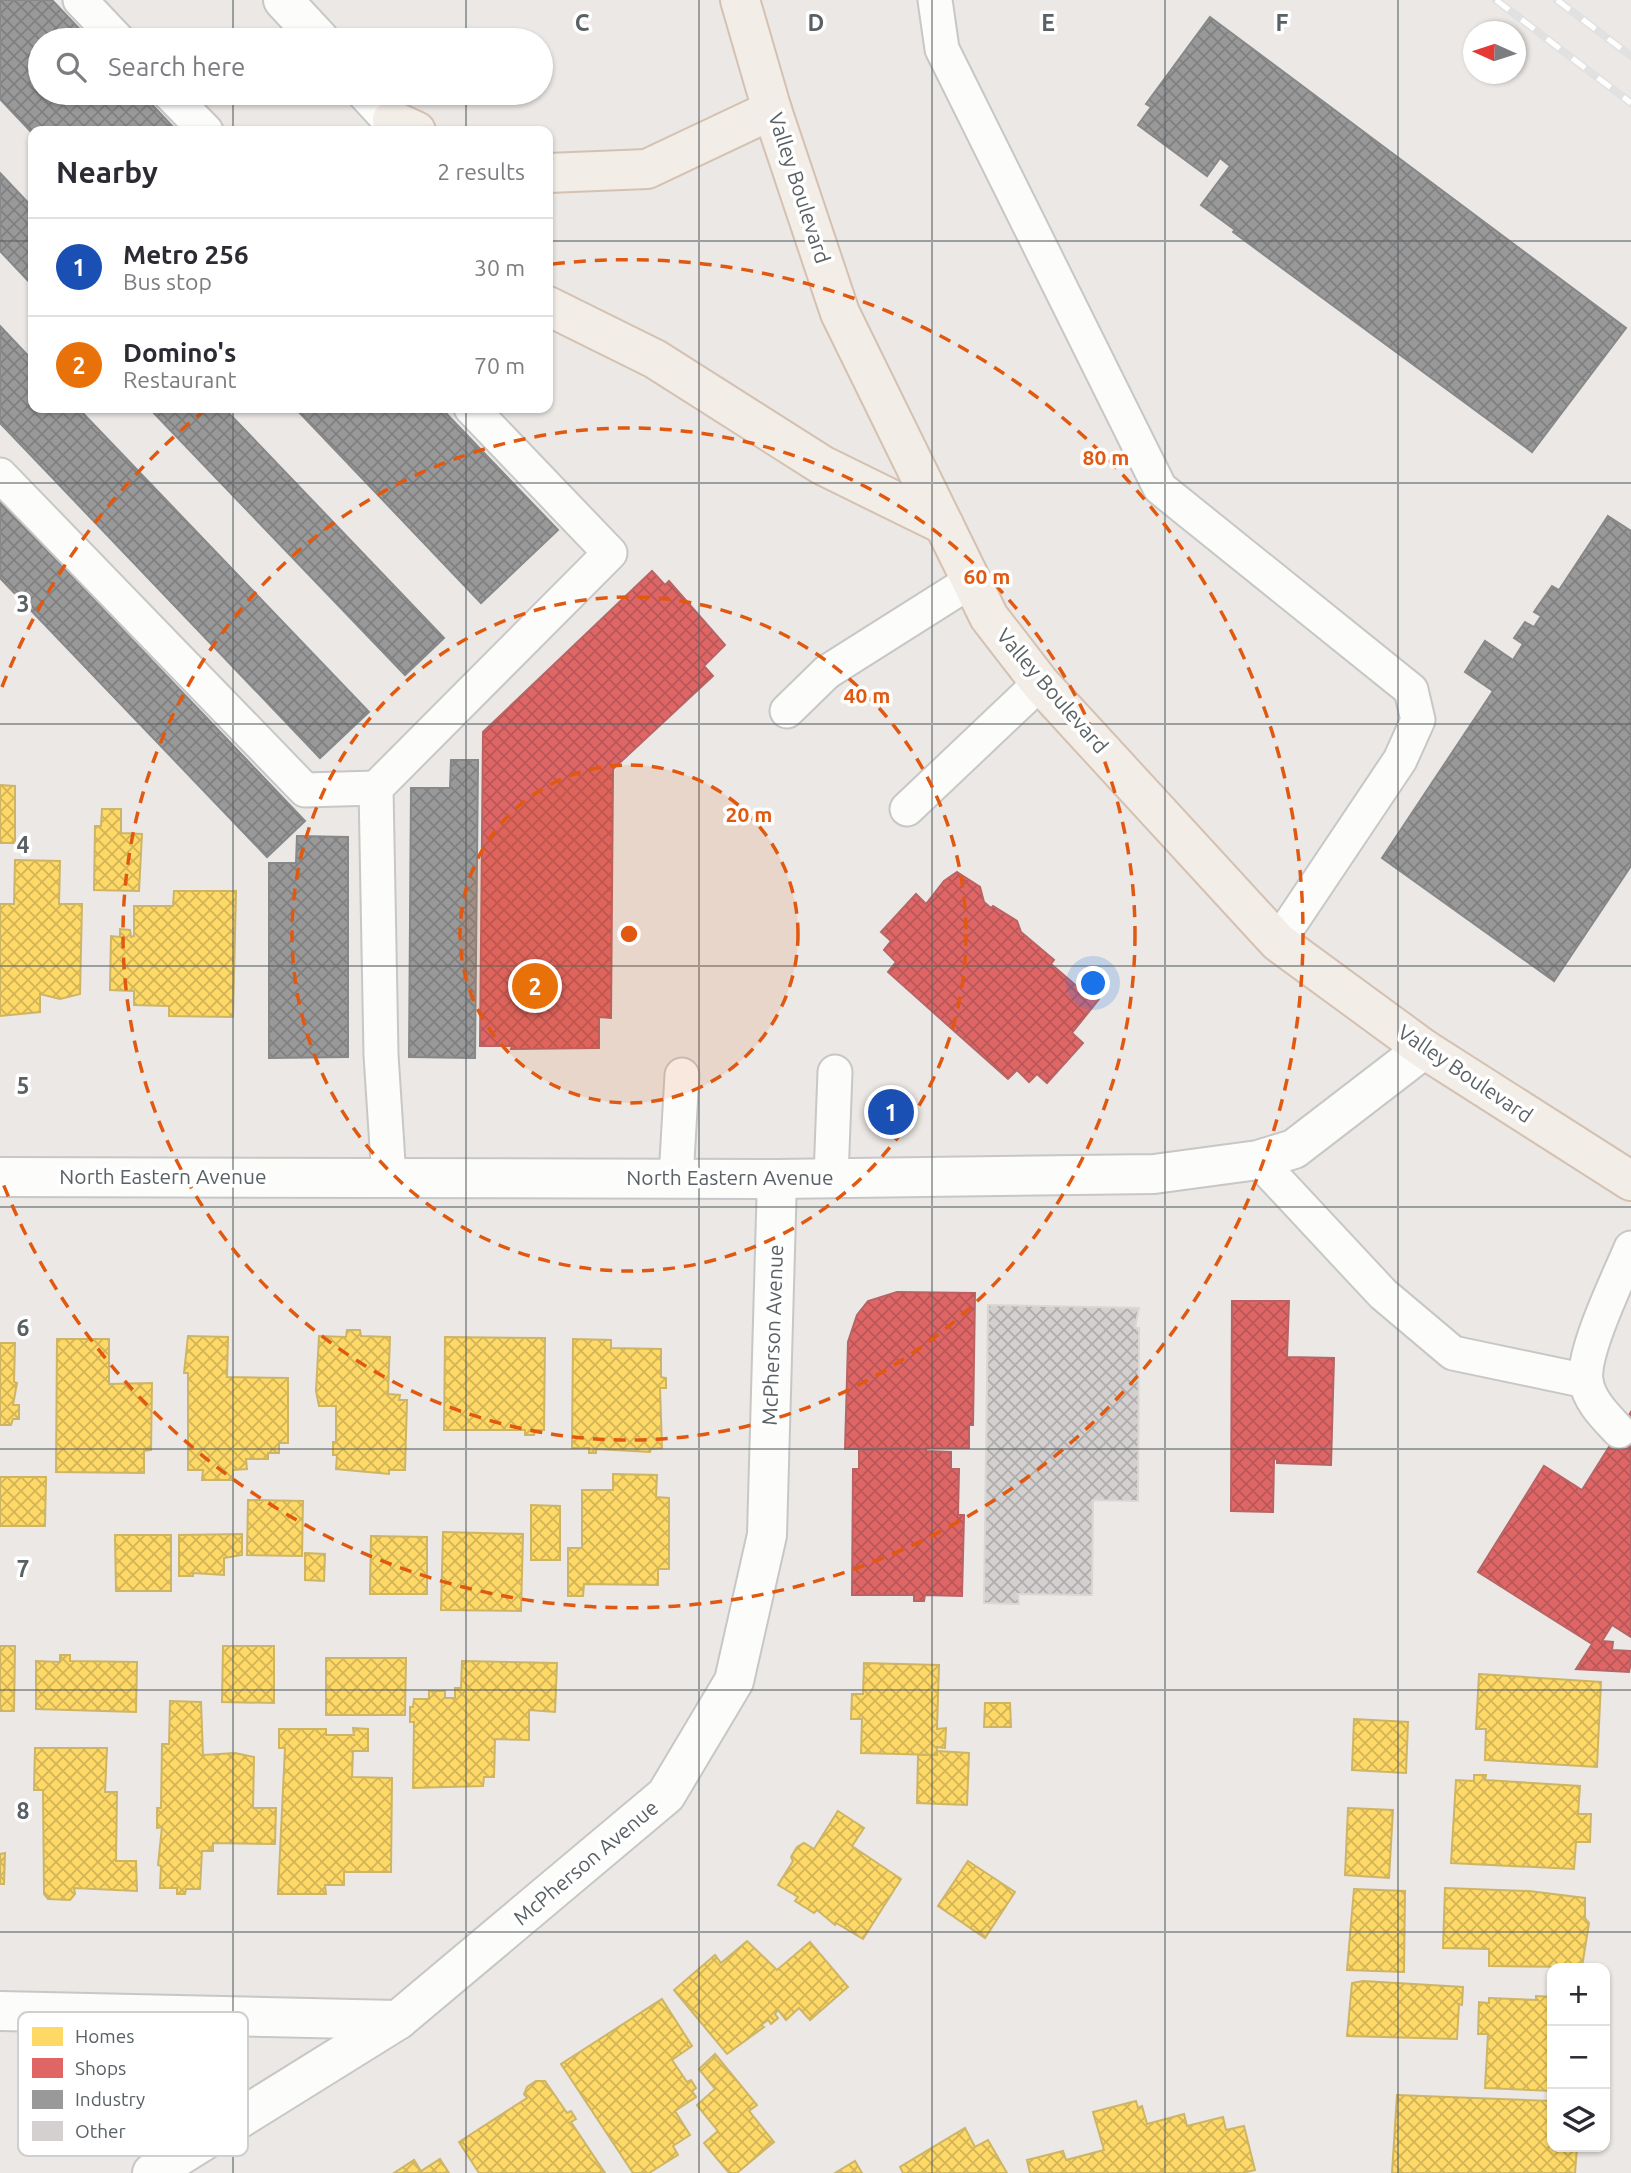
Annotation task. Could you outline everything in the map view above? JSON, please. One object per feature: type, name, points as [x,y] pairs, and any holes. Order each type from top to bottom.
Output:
[{"type":"main road","name":"Valley Boulevard","points":[[740,0],[772,110],[840,313],[989,617],[1040,683],[1278,942],[1423,1049],[1631,1181]]},
{"type":"main road","points":[[553,173],[646,169],[772,110]]},
{"type":"main road","points":[[553,308],[655,359],[822,465],[944,525]]},
{"type":"street","points":[[283,0],[309,28]]},
{"type":"street","name":"North Eastern Avenue","points":[[0,1177],[777,1178],[1154,1174],[1258,1160],[1294,1150],[1423,1049]]},
{"type":"street","name":"McPherson Avenue","points":[[248,2113],[398,2020],[666,1795],[734,1681],[767,1535],[777,1178]]},
{"type":"street","points":[[0,2011],[44,2012]]},
{"type":"street","points":[[248,2017],[398,2020]]},
{"type":"street","name":"McPherson Avenue","points":[[152,2173],[179,2156]]},
{"type":"lane","points":[[80,0],[107,28]]},
{"type":"lane","points":[[935,0],[942,49],[1160,488],[1411,690],[1418,720],[1400,760],[1278,942]]},
{"type":"lane","points":[[181,105],[201,126]]},
{"type":"lane","points":[[0,475],[305,790],[376,788],[610,552],[476,413]]},
{"type":"lane","points":[[787,711],[827,672],[971,581]]},
{"type":"lane","points":[[907,809],[1040,683]]},
{"type":"lane","points":[[376,788],[381,1055],[388,1178]]},
{"type":"lane","points":[[831,1177],[835,1072]]},
{"type":"lane","points":[[676,1178],[682,1075]]},
{"type":"lane","points":[[1258,1160],[1382,1294],[1452,1353],[1586,1381]]},
{"type":"lane","points":[[1619,1431],[1598,1408],[1586,1381],[1595,1333],[1631,1248]]},
{"type":"building: Homes","points":[[0,785],[15,786],[15,843],[0,843]]},
{"type":"building: Homes","points":[[102,809],[121,809],[121,833],[142,834],[139,891],[94,890],[95,826],[101,826]]},
{"type":"building: Homes","points":[[15,860],[60,861],[59,904],[82,904],[80,994],[60,999],[40,994],[40,1012],[0,1016],[0,904],[14,904]]},
{"type":"building: Homes","points":[[174,891],[236,891],[233,1017],[169,1016],[169,1006],[134,1005],[134,991],[110,990],[111,936],[120,937],[120,929],[130,930],[131,937],[134,936],[134,906],[173,906]]},
{"type":"building: Homes","points":[[347,1330],[360,1330],[361,1336],[390,1337],[388,1394],[400,1395],[399,1400],[407,1400],[405,1470],[389,1470],[389,1474],[336,1469],[337,1455],[333,1455],[333,1442],[336,1442],[336,1406],[319,1406],[316,1391],[319,1336],[346,1337]]},
{"type":"building: Homes","points":[[188,1336],[228,1337],[227,1377],[288,1378],[288,1443],[279,1443],[279,1453],[268,1453],[268,1459],[246,1459],[247,1469],[233,1470],[233,1480],[202,1480],[203,1470],[188,1470],[188,1373],[184,1373]]},
{"type":"building: Homes","points":[[445,1337],[545,1338],[544,1430],[535,1430],[534,1435],[525,1435],[525,1430],[444,1430]]},
{"type":"building: Homes","points":[[57,1339],[109,1339],[109,1384],[152,1383],[151,1450],[144,1451],[144,1473],[56,1472]]},
{"type":"building: Homes","points":[[573,1339],[611,1340],[611,1348],[661,1349],[661,1377],[666,1378],[666,1388],[660,1388],[662,1448],[651,1449],[650,1452],[596,1449],[596,1453],[589,1453],[589,1448],[572,1448]]},
{"type":"building: Homes","points":[[0,1343],[15,1343],[14,1382],[17,1383],[13,1405],[19,1405],[19,1419],[13,1419],[11,1425],[0,1425]]},
{"type":"building: Homes","points":[[613,1474],[657,1475],[656,1497],[669,1498],[669,1569],[658,1569],[658,1585],[584,1584],[583,1596],[568,1596],[568,1548],[582,1548],[582,1490],[613,1490]]},
{"type":"building: Homes","points":[[0,1477],[46,1477],[45,1526],[0,1526]]},
{"type":"building: Homes","points":[[248,1500],[303,1501],[302,1556],[247,1555]]},
{"type":"building: Homes","points":[[531,1505],[560,1506],[560,1560],[531,1560]]},
{"type":"building: Homes","points":[[443,1532],[523,1534],[521,1611],[441,1610]]},
{"type":"building: Homes","points":[[242,1534],[242,1555],[224,1558],[224,1575],[193,1573],[193,1576],[179,1576],[179,1535]]},
{"type":"building: Homes","points":[[115,1535],[171,1535],[171,1591],[116,1591]]},
{"type":"building: Homes","points":[[371,1536],[427,1537],[427,1594],[370,1594]]},
{"type":"building: Homes","points":[[305,1553],[325,1554],[324,1581],[305,1580]]},
{"type":"building: Homes","points":[[0,1646],[15,1646],[14,1711],[0,1711]]},
{"type":"building: Homes","points":[[223,1646],[274,1646],[274,1703],[222,1702]]},
{"type":"building: Homes","points":[[60,1655],[70,1655],[70,1661],[137,1662],[136,1712],[36,1709],[36,1661],[60,1662]]},
{"type":"building: Homes","points":[[326,1658],[406,1658],[405,1715],[326,1715]]},
{"type":"building: Homes","points":[[462,1661],[557,1663],[555,1712],[529,1710],[529,1740],[495,1739],[494,1777],[484,1777],[483,1786],[413,1788],[414,1722],[410,1722],[410,1707],[413,1707],[414,1699],[429,1699],[429,1691],[445,1691],[445,1698],[455,1698],[455,1688],[461,1688]]},
{"type":"building: Homes","points":[[864,1663],[939,1665],[937,1729],[946,1728],[945,1748],[937,1747],[937,1755],[861,1753],[862,1719],[851,1719],[852,1694],[863,1694]]},
{"type":"building: Homes","points":[[1479,1674],[1601,1682],[1597,1767],[1485,1760],[1486,1729],[1476,1729]]},
{"type":"building: Homes","points":[[170,1701],[201,1702],[203,1755],[235,1753],[254,1757],[253,1808],[276,1808],[275,1844],[213,1843],[213,1851],[202,1851],[200,1889],[186,1889],[185,1894],[177,1894],[177,1888],[160,1888],[161,1866],[158,1865],[162,1827],[157,1828],[157,1808],[161,1808],[162,1744],[169,1744]]},
{"type":"building: Homes","points":[[985,1703],[1010,1703],[1011,1727],[984,1727]]},
{"type":"building: Homes","points":[[1354,1719],[1408,1722],[1406,1773],[1352,1770]]},
{"type":"building: Homes","points":[[353,1728],[368,1729],[368,1751],[353,1751],[352,1777],[392,1778],[391,1872],[344,1872],[344,1885],[325,1885],[326,1894],[278,1894],[285,1748],[279,1748],[279,1729],[326,1729],[326,1735],[354,1735]]},
{"type":"building: Homes","points":[[35,1748],[107,1748],[105,1792],[117,1792],[116,1861],[136,1861],[137,1891],[74,1888],[75,1894],[70,1900],[48,1899],[44,1894],[43,1790],[34,1790]]},
{"type":"building: Homes","points":[[937,1751],[969,1753],[967,1805],[917,1803],[918,1755],[937,1755]]},
{"type":"building: Homes","points":[[1474,1775],[1486,1775],[1485,1780],[1580,1786],[1578,1814],[1591,1814],[1590,1842],[1576,1842],[1574,1869],[1451,1863],[1456,1780],[1474,1781]]},
{"type":"building: Homes","points":[[1348,1808],[1393,1810],[1389,1878],[1345,1875]]},
{"type":"building: Homes","points":[[838,1811],[864,1828],[852,1846],[901,1879],[863,1939],[836,1923],[835,1925],[817,1910],[814,1913],[795,1901],[798,1897],[778,1885],[793,1861],[791,1857],[797,1847],[804,1843],[814,1849]]},
{"type":"building: Homes","points":[[5,1853],[4,1884],[0,1884],[0,1854]]},
{"type":"building: Homes","points":[[968,1861],[1015,1892],[985,1938],[938,1906]]},
{"type":"building: Homes","points":[[1445,1888],[1529,1891],[1585,1898],[1585,1918],[1589,1923],[1583,1963],[1547,1963],[1547,1967],[1489,1966],[1489,1949],[1443,1948]]},
{"type":"building: Homes","points":[[1354,1889],[1405,1891],[1404,1972],[1347,1970]]},
{"type":"building: Homes","points":[[747,1941],[777,1970],[810,1942],[848,1987],[810,2020],[799,2008],[786,2020],[778,2010],[775,2014],[778,2018],[771,2024],[768,2020],[761,2025],[764,2027],[727,2054],[674,1990],[715,1955],[721,1963]]},
{"type":"building: Homes","points":[[1363,1981],[1463,1987],[1457,2039],[1347,2036],[1352,1983]]},
{"type":"building: Homes","points":[[1536,1996],[1547,1997],[1547,2091],[1485,2088],[1488,2034],[1478,2034],[1479,2002],[1489,2003],[1489,1998],[1536,2000]]},
{"type":"building: Homes","points":[[662,1999],[692,2046],[672,2060],[687,2082],[691,2080],[696,2088],[692,2091],[696,2097],[675,2111],[690,2135],[673,2146],[678,2155],[649,2173],[633,2173],[561,2064]]},
{"type":"building: Homes","points":[[715,2054],[757,2105],[749,2111],[774,2142],[737,2173],[729,2173],[704,2143],[718,2131],[697,2105],[715,2089],[699,2069]]},
{"type":"building: Homes","points":[[536,2081],[545,2081],[567,2113],[571,2111],[576,2119],[571,2122],[605,2173],[479,2173],[459,2142],[527,2098],[524,2094],[527,2087]]},
{"type":"building: Homes","points":[[1397,2095],[1547,2101],[1547,2152],[1577,2152],[1575,2173],[1392,2173]]},
{"type":"building: Homes","points":[[1136,2101],[1138,2108],[1142,2106],[1147,2124],[1184,2114],[1187,2126],[1223,2117],[1226,2130],[1244,2126],[1255,2170],[1243,2173],[1030,2173],[1027,2160],[1063,2151],[1066,2160],[1104,2150],[1093,2112]]},
{"type":"building: Homes","points":[[965,2128],[975,2147],[988,2140],[1007,2173],[903,2173],[900,2167]]},
{"type":"building: Homes","points":[[440,2159],[449,2173],[394,2173],[414,2160],[421,2171]]},
{"type":"building: Homes","points":[[855,2161],[862,2173],[835,2173]]},
{"type":"building: Shops","points":[[652,571],[665,585],[669,581],[725,645],[704,666],[713,676],[613,769],[611,1018],[599,1017],[599,1048],[511,1049],[512,1046],[480,1046],[483,732]]},
{"type":"building: Shops","points":[[957,872],[980,887],[984,902],[991,908],[993,906],[1017,921],[1021,932],[1054,960],[1051,964],[1080,989],[1083,985],[1099,999],[1072,1033],[1083,1043],[1047,1083],[1037,1074],[1029,1082],[1017,1070],[1008,1079],[888,972],[896,962],[884,950],[891,941],[881,932],[916,894],[926,904],[944,881]]},
{"type":"building: Shops","points":[[897,1292],[975,1293],[973,1425],[969,1425],[969,1448],[926,1448],[926,1451],[951,1452],[951,1469],[959,1469],[958,1515],[964,1515],[962,1596],[925,1595],[924,1601],[914,1601],[914,1595],[852,1595],[853,1469],[859,1469],[859,1450],[910,1448],[845,1449],[848,1342],[857,1315],[868,1301]]},
{"type":"building: Shops","points":[[1232,1301],[1289,1301],[1287,1357],[1334,1358],[1331,1465],[1277,1463],[1277,1459],[1274,1459],[1273,1512],[1231,1511]]},
{"type":"building: Shops","points":[[1631,1412],[1631,1637],[1612,1625],[1602,1641],[1613,1642],[1612,1650],[1631,1651],[1629,1672],[1576,1669],[1592,1644],[1478,1572],[1544,1466],[1582,1490]]},
{"type":"building: Industry","points":[[0,0],[52,0],[79,28],[28,28],[28,105],[152,105],[172,126],[28,126],[28,129],[0,99]]},
{"type":"building: Industry","points":[[1210,17],[1626,328],[1532,452],[1233,232],[1235,230],[1201,205],[1230,166],[1220,158],[1207,176],[1138,125],[1151,107],[1146,104]]},
{"type":"building: Industry","points":[[0,173],[28,203],[28,281],[0,251]]},
{"type":"building: Industry","points":[[0,326],[28,356],[28,413],[83,413],[369,712],[320,758],[0,423]]},
{"type":"building: Industry","points":[[154,413],[229,413],[444,638],[405,675]]},
{"type":"building: Industry","points":[[300,413],[446,413],[558,530],[481,603]]},
{"type":"building: Industry","points":[[0,501],[305,821],[267,857],[0,578]]},
{"type":"building: Industry","points":[[1608,516],[1631,531],[1631,866],[1554,981],[1382,858],[1493,691],[1465,672],[1485,641],[1513,660],[1523,644],[1514,638],[1525,622],[1534,627],[1541,616],[1534,612],[1552,586],[1559,590]]},
{"type":"building: Industry","points":[[451,760],[478,760],[475,1058],[409,1057],[411,788],[450,788]]},
{"type":"building: Industry","points":[[297,836],[348,837],[348,1057],[269,1058],[269,863],[296,863]]},
{"type":"building: Other","points":[[988,1305],[1139,1308],[1135,1328],[1139,1328],[1138,1501],[1093,1500],[1092,1595],[1018,1594],[1019,1604],[984,1603]]},
{"type":"railway","points":[[1496,0],[1631,103]]},
{"type":"railway","points":[[1557,0],[1631,56]]},
{"type":"place","name":"Domino's","points":[[535,986]]},
{"type":"place","name":"Metro 256","points":[[891,1112]]}]
